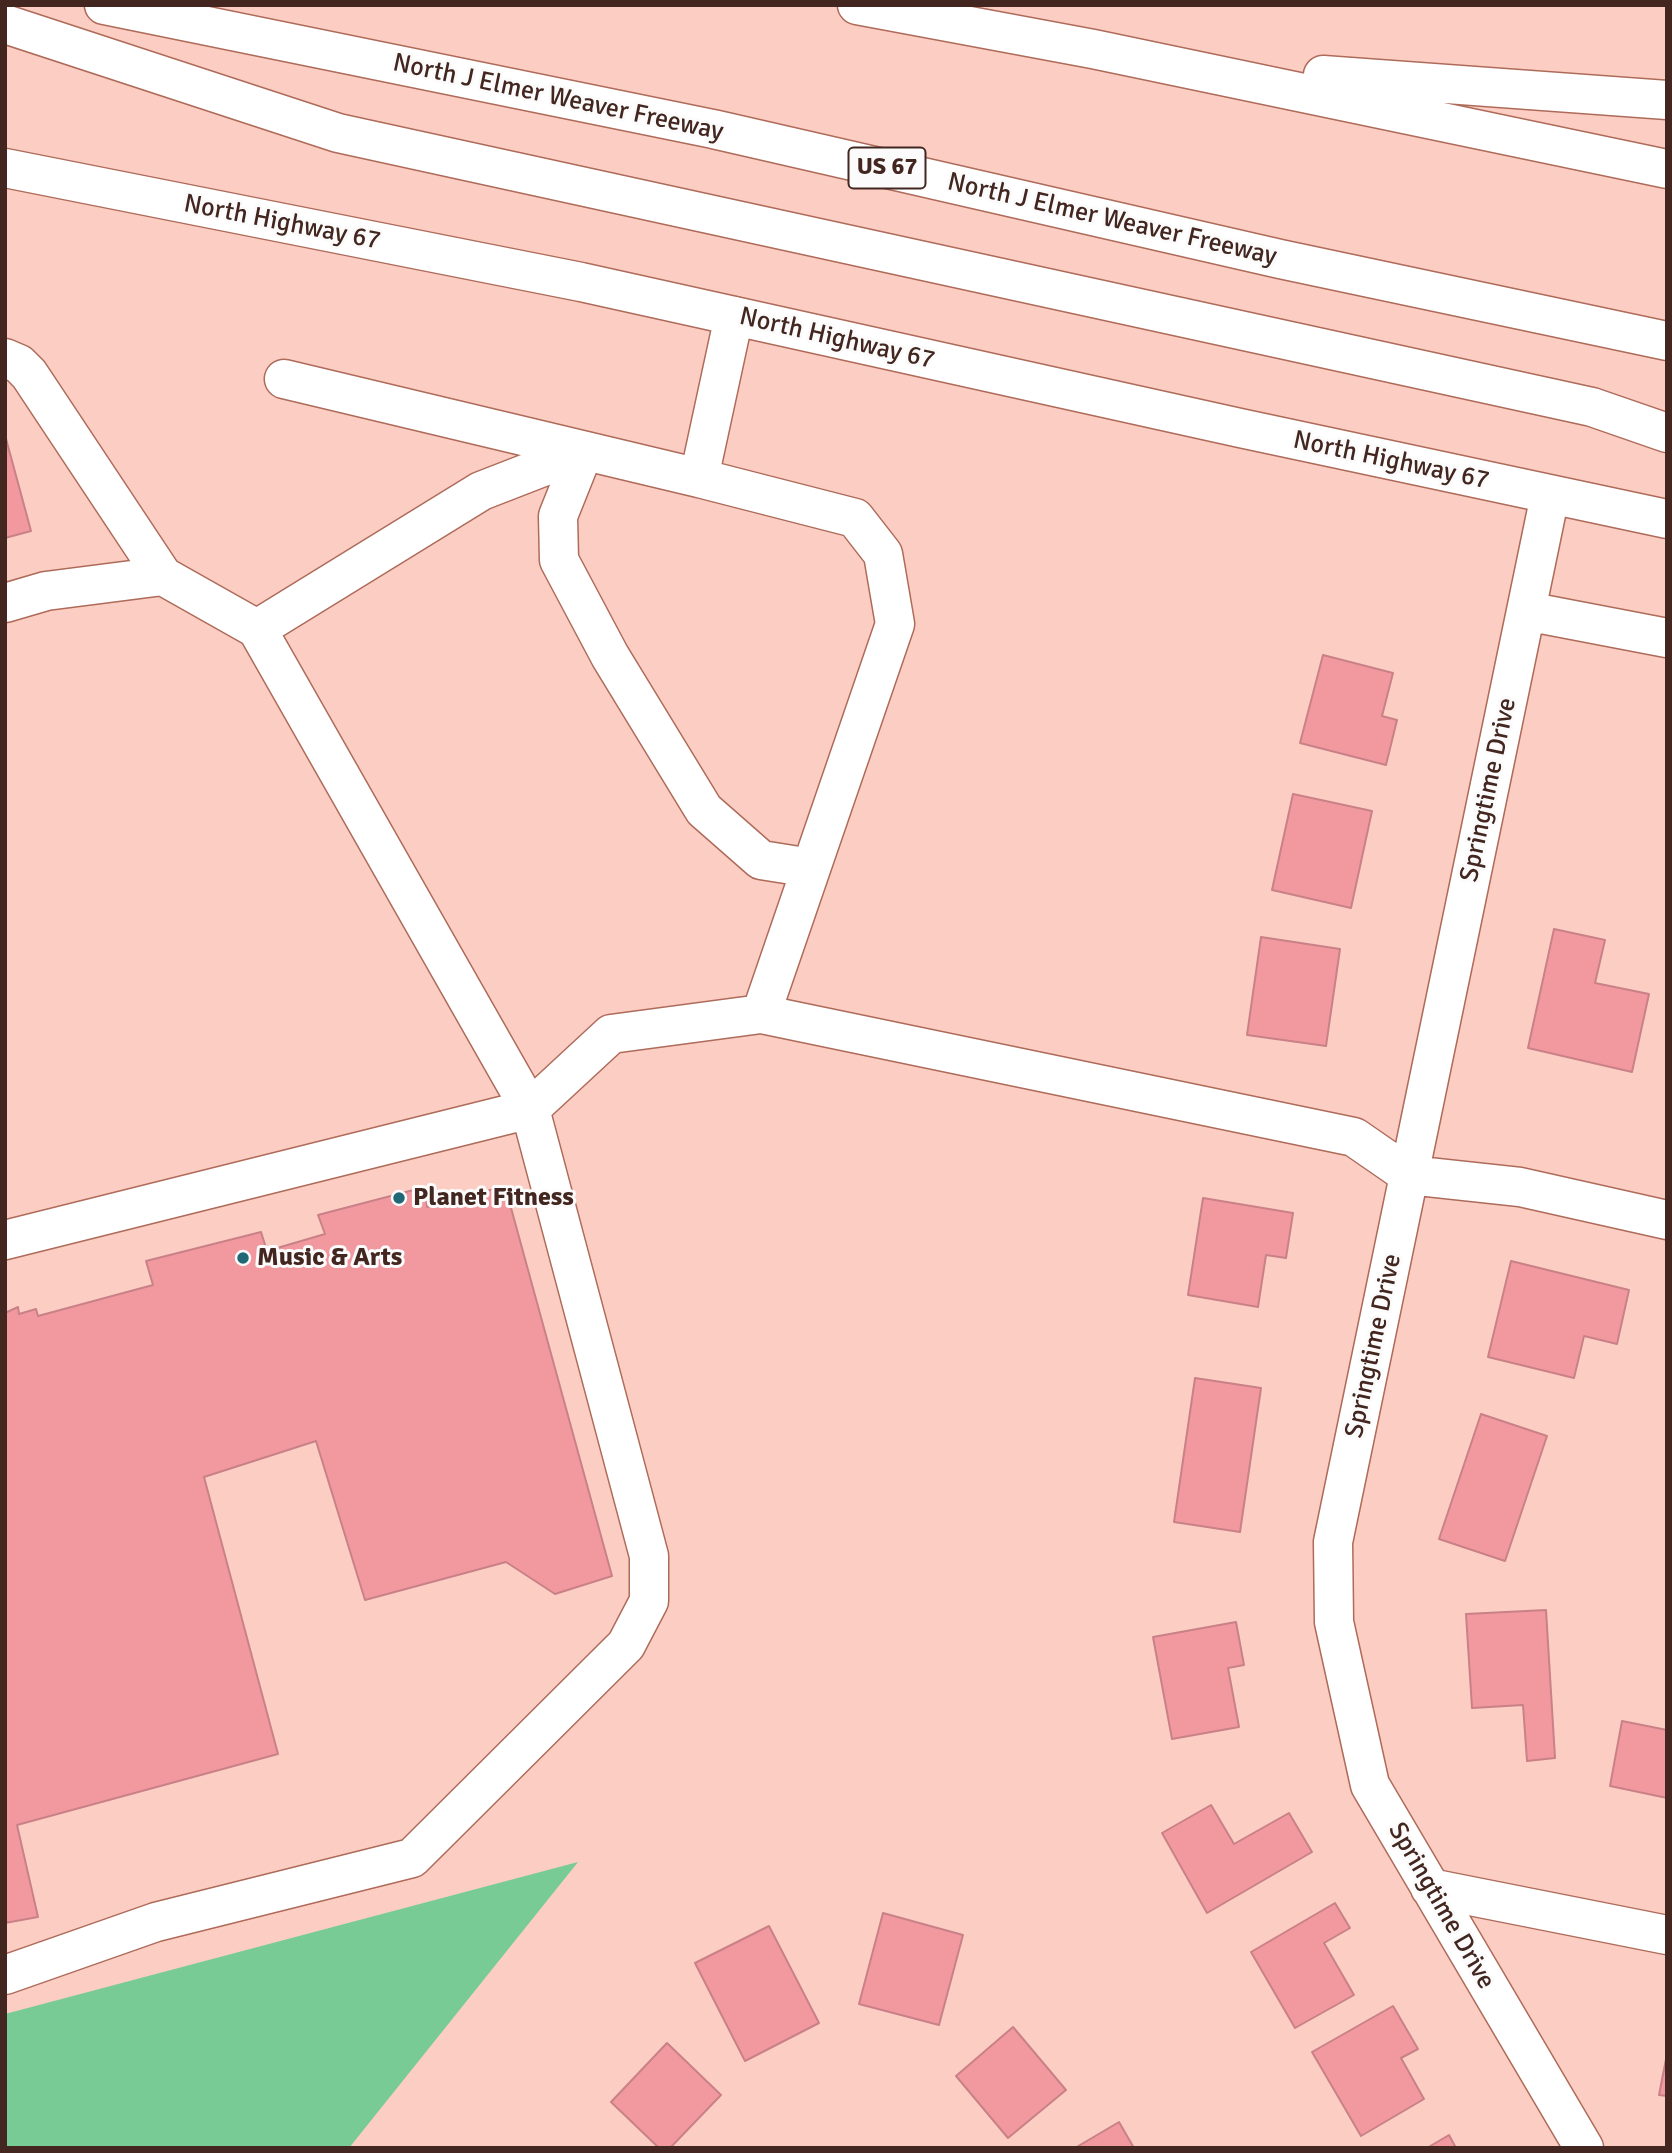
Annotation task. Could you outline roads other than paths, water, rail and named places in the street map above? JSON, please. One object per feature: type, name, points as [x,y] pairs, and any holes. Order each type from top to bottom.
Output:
[{"type":"main road","name":"North J Elmer Weaver Freeway","points":[[104,5],[713,129],[1280,259],[1667,341]]},
{"type":"main road","points":[[857,5],[1093,49],[1667,169]]},
{"type":"main road","points":[[5,24],[338,133],[1591,407],[1667,433]]},
{"type":"main road","points":[[1093,49],[1374,80],[1667,100]]},
{"type":"main road","name":"North Highway 67","points":[[5,168],[554,277],[1667,519]]},
{"type":"main road","points":[[699,478],[734,316]]},
{"type":"main road","points":[[5,358],[19,364],[29,374],[163,576],[257,629],[530,1109],[649,1556],[649,1601],[626,1645],[412,1858],[156,1922],[5,1975]]},
{"type":"main road","points":[[284,379],[855,517],[883,554],[895,624],[761,1014]]},
{"type":"main road","points":[[257,629],[481,491],[584,451]]},
{"type":"main road","points":[[584,451],[558,516],[559,560],[610,656],[704,810],[761,860],[811,868]]},
{"type":"main road","name":"Springtime Drive","points":[[1550,495],[1333,1542],[1334,1622],[1370,1785],[1584,2148]]},
{"type":"main road","points":[[5,603],[46,592],[163,576]]},
{"type":"main road","points":[[1526,611],[1667,638]]},
{"type":"main road","points":[[5,1240],[530,1109],[611,1034],[761,1014],[1354,1137],[1409,1175],[1520,1187],[1667,1220]]},
{"type":"main road","points":[[1430,1888],[1667,1935]]},
{"type":"place","name":"Planet Fitness","points":[[399,1198]]},
{"type":"place","name":"Music & Arts","points":[[243,1258]]}]
